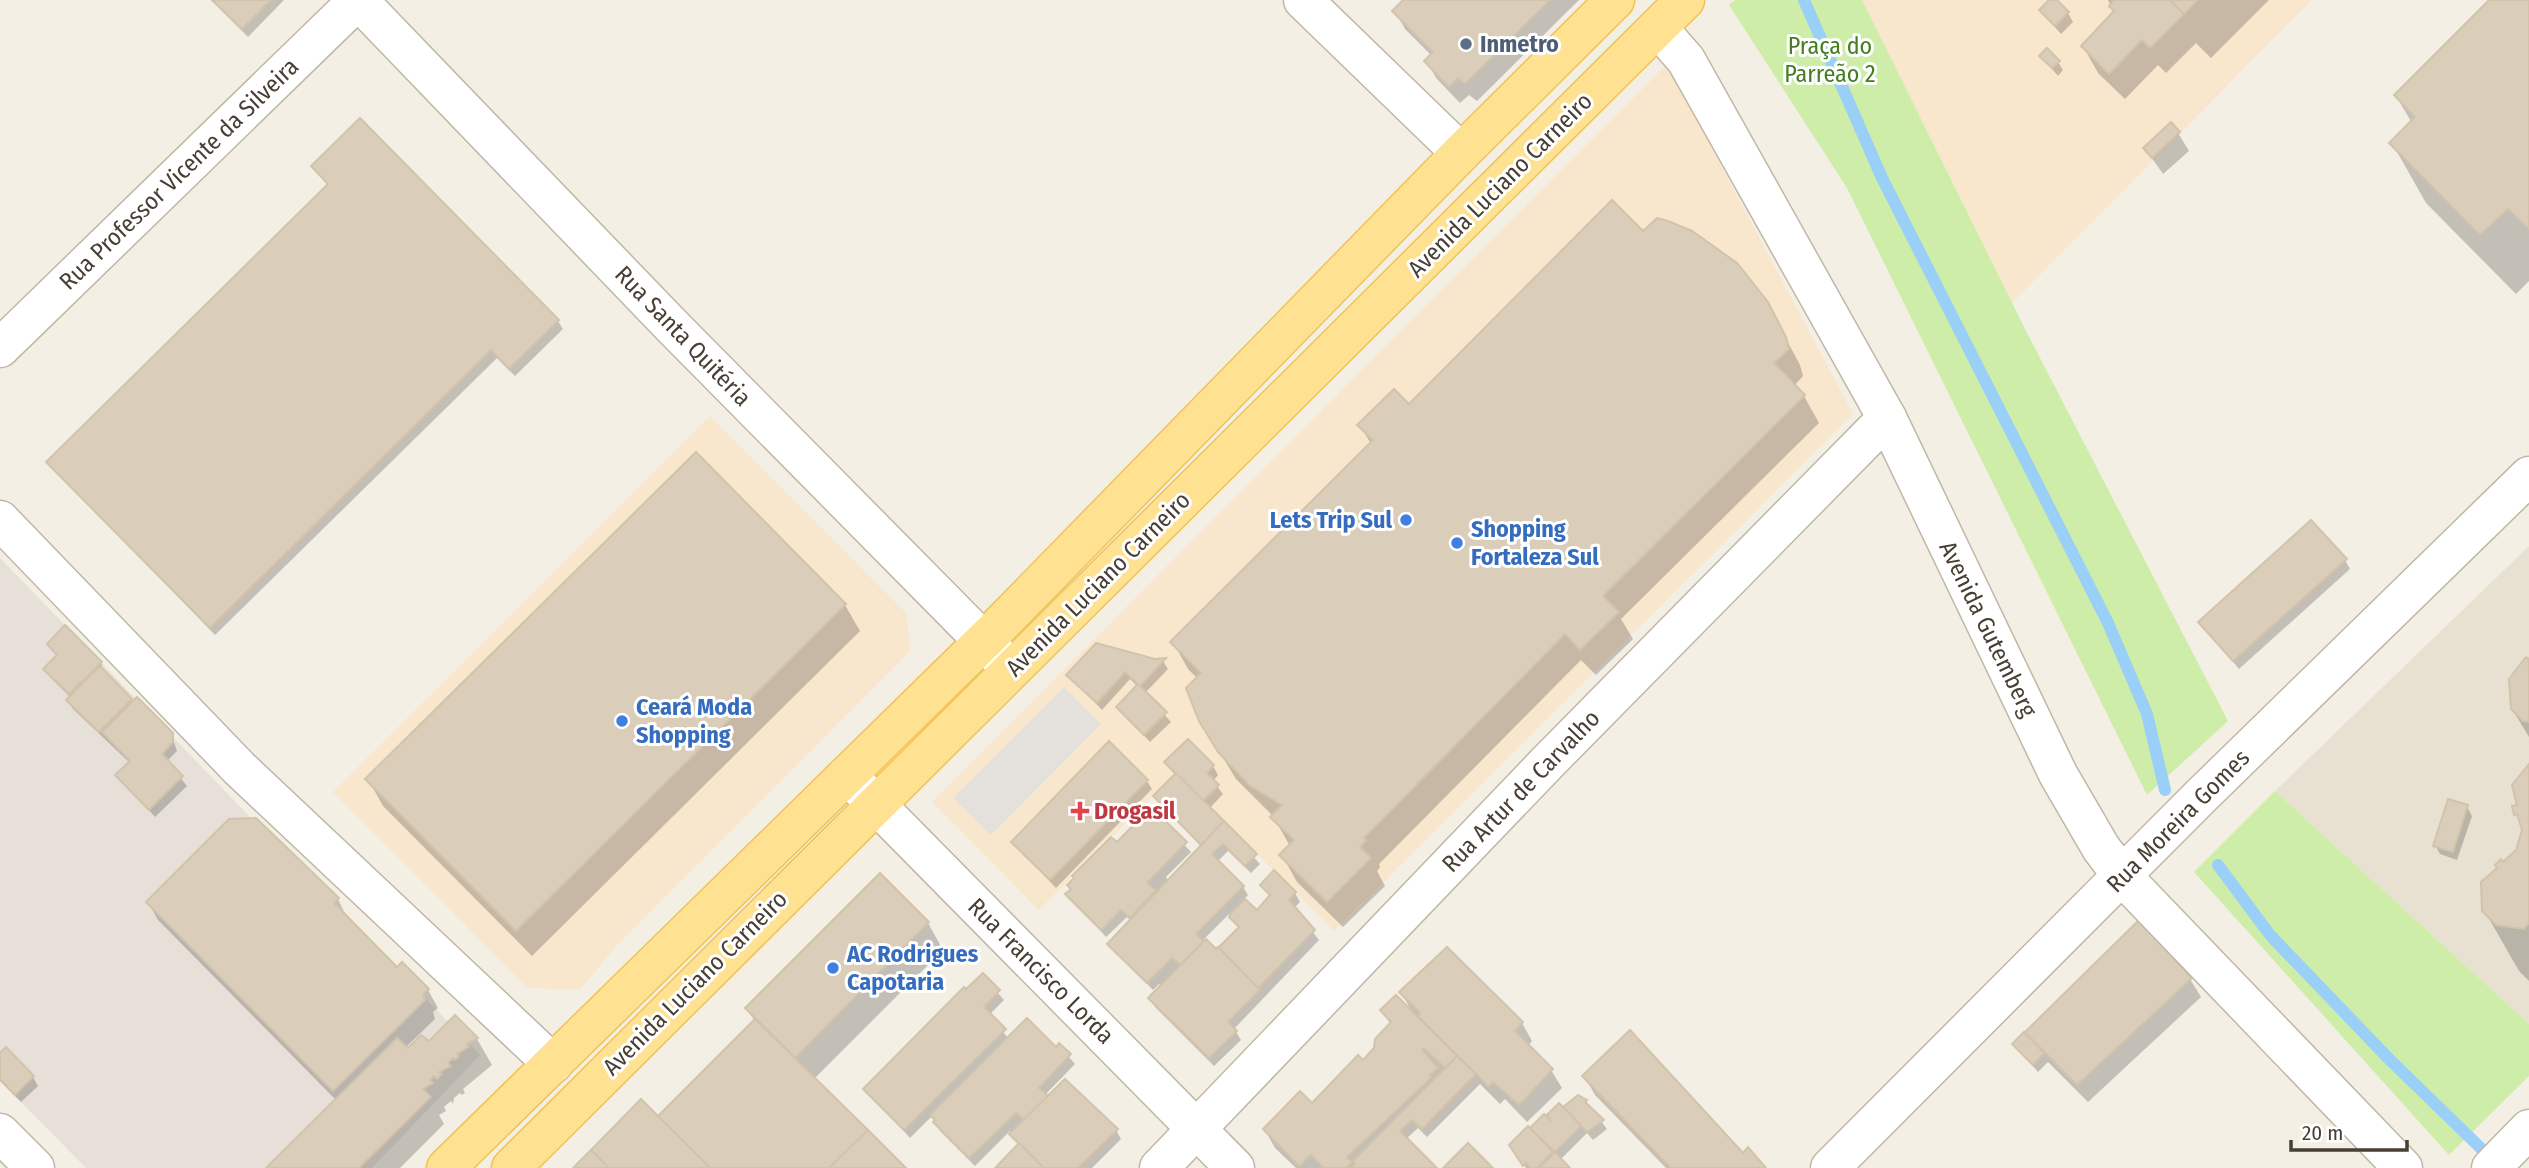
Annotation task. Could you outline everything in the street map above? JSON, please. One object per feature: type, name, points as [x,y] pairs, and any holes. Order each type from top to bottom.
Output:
[{"type":"main road","name":"Avenida Luciano Carneiro","points":[[446,1168],[983,641],[1461,153],[1615,0]]},
{"type":"main road","name":"Avenida Luciano Carneiro","points":[[511,1168],[1685,0]]},
{"type":"street","name":"Rua Professor Vicente da Silveira","points":[[0,348],[358,0]]},
{"type":"street","name":"Rua Santa Quitéria","points":[[358,0],[670,324],[1011,669]]},
{"type":"street","points":[[1303,0],[1461,153]]},
{"type":"street","name":"Avenida Gutemberg","points":[[1658,28],[1686,60],[1887,418],[2058,774],[2101,848],[2123,877],[2403,1168]]},
{"type":"street","name":"Rua Artur de Carvalho","points":[[1159,1168],[1546,764],[1887,418]]},
{"type":"street","name":"Rua Moreira Gomes","points":[[1830,1168],[2202,795],[2529,476]]},
{"type":"street","points":[[0,520],[240,769],[553,1064]]},
{"type":"street","name":"Rua Francisco Lorda","points":[[847,775],[1235,1168]]},
{"type":"street","points":[[0,1133],[35,1168]]},
{"type":"street","points":[[2491,1168],[2523,1134]]},
{"type":"shaded area","points":[[1862,0],[2312,0],[2012,303]]},
{"type":"shaded area","name":"Shopping Fortaleza Sul","points":[[1667,64],[1853,414],[1334,931],[1176,773],[1039,910],[932,802]]},
{"type":"shaded area","name":"Ceará Moda Shopping","points":[[710,416],[906,613],[911,650],[617,945],[580,990],[528,988],[333,792]]},
{"type":"shaded area","points":[[2529,546],[2529,1024],[2275,791]]},
{"type":"shaded area","points":[[0,558],[480,1055],[372,1168],[86,1168],[0,1081]]},
{"type":"shaded area","points":[[1064,687],[1101,724],[991,835],[953,798]]},
{"type":"green space","name":"Praça do Parreão 2","points":[[1735,0],[1862,0],[2026,331],[2228,721],[2147,795],[1847,188],[1729,5]]},
{"type":"green space","points":[[2275,791],[2529,1024],[2529,1076],[2449,1155],[2194,872]]},
{"type":"building","points":[[212,0],[271,0],[242,29]]},
{"type":"building","name":"Inmetro","points":[[1403,0],[1550,0],[1465,84],[1458,78],[1449,87],[1424,61],[1433,52],[1392,11]]},
{"type":"building","points":[[2049,0],[2057,0],[2069,12],[2055,26],[2039,10]]},
{"type":"building","points":[[2114,0],[2170,0],[2184,14],[2150,48],[2142,40],[2109,74],[2081,46],[2114,11],[2109,6]]},
{"type":"building","points":[[2170,0],[2198,0],[2184,14]]},
{"type":"building","points":[[2489,0],[2529,0],[2529,229],[2508,209],[2480,235],[2389,143],[2415,117],[2394,95]]},
{"type":"building","points":[[2047,48],[2060,61],[2052,68],[2039,56]]},
{"type":"building","points":[[360,118],[559,320],[509,369],[491,350],[210,628],[46,462],[328,184],[311,166]]},
{"type":"building","points":[[2171,122],[2180,132],[2152,158],[2143,148]]},
{"type":"building","name":"Shopping Fortaleza Sul","points":[[1612,200],[1643,231],[1657,218],[1668,221],[1692,231],[1737,263],[1768,302],[1786,337],[1789,349],[1774,363],[1805,395],[1603,596],[1619,612],[1580,650],[1565,634],[1364,838],[1366,840],[1360,847],[1371,858],[1327,902],[1279,855],[1294,840],[1270,817],[1282,805],[1250,786],[1218,752],[1199,721],[1186,688],[1201,673],[1170,642],[1373,440],[1357,425],[1394,389],[1409,404]]},
{"type":"building","name":"Ceará Moda Shopping","points":[[696,452],[846,604],[516,931],[365,779]]},
{"type":"building","points":[[2311,520],[2347,559],[2233,661],[2198,622]]},
{"type":"building","points":[[65,625],[102,662],[69,694],[43,669],[57,655],[47,644]]},
{"type":"building","points":[[1096,643],[1155,659],[1166,658],[1140,686],[1167,712],[1144,735],[1116,707],[1138,684],[1125,672],[1097,703],[1066,675]]},
{"type":"building","points":[[2526,657],[2529,659],[2529,722],[2523,721],[2511,709],[2509,679]]},
{"type":"building","points":[[100,666],[132,699],[99,732],[66,700]]},
{"type":"building","points":[[137,697],[173,733],[173,742],[162,754],[183,776],[149,810],[115,775],[130,761],[102,732]]},
{"type":"building","points":[[1188,739],[1214,765],[1207,773],[1219,785],[1203,801],[1164,762]]},
{"type":"building","name":"Drogasil","points":[[1109,741],[1148,780],[1050,880],[1011,842]]},
{"type":"building","points":[[2529,764],[2529,923],[2524,929],[2496,925],[2482,911],[2481,882],[2497,868],[2495,865],[2501,859],[2503,862],[2516,850],[2522,830],[2512,806],[2517,805],[2512,785]]},
{"type":"building","points":[[1176,773],[1224,821],[1201,845],[1153,796]]},
{"type":"building","points":[[2448,799],[2468,805],[2453,852],[2433,846]]},
{"type":"building","points":[[1151,807],[1187,842],[1147,883],[1156,890],[1130,918],[1121,910],[1101,930],[1065,894],[1071,889],[1067,885],[1074,878],[1072,876],[1111,837],[1117,842]]},
{"type":"building","points":[[256,818],[339,898],[334,903],[397,967],[402,962],[429,989],[423,994],[425,1000],[333,1091],[146,902],[229,819]]},
{"type":"building","points":[[1224,821],[1257,854],[1245,866],[1223,844],[1212,854],[1244,886],[1196,934],[1204,941],[1180,965],[1172,958],[1147,983],[1107,944]]},
{"type":"building","points":[[1274,870],[1296,892],[1289,900],[1315,930],[1258,988],[1218,948],[1239,927],[1229,917],[1231,913],[1245,899],[1257,910],[1270,895],[1260,885]]},
{"type":"building","points":[[880,873],[929,922],[795,1058],[745,1008]]},
{"type":"building","points":[[2139,920],[2192,978],[2077,1085],[2025,1032]]},
{"type":"building","points":[[1206,939],[1216,949],[1218,947],[1260,990],[1228,1022],[1237,1031],[1209,1058],[1148,998]]},
{"type":"building","points":[[1447,947],[1523,1022],[1515,1031],[1553,1069],[1519,1105],[1493,1082],[1489,1087],[1418,1016],[1420,1013],[1399,992]]},
{"type":"building","points":[[983,973],[1000,990],[984,1007],[1006,1029],[904,1130],[863,1089],[964,987],[966,989]]},
{"type":"building","points":[[1396,995],[1457,1056],[1445,1068],[1424,1048],[1422,1050],[1438,1068],[1430,1075],[1432,1077],[1347,1157],[1352,1162],[1346,1168],[1324,1168],[1311,1155],[1299,1166],[1263,1129],[1300,1091],[1312,1103],[1358,1055],[1363,1060],[1374,1048],[1375,1039],[1391,1022],[1380,1010]]},
{"type":"building","points":[[455,1015],[478,1038],[467,1044],[469,1047],[448,1063],[451,1066],[439,1072],[442,1074],[437,1079],[434,1076],[430,1080],[433,1083],[423,1089],[431,1097],[359,1168],[266,1168],[397,1038],[408,1048],[421,1035],[429,1041]]},
{"type":"building","points":[[1027,1018],[1056,1047],[1059,1043],[1071,1054],[1039,1088],[1048,1096],[1024,1120],[1016,1113],[969,1158],[933,1122],[935,1120],[930,1115]]},
{"type":"building","points":[[755,1019],[868,1130],[829,1168],[710,1168],[658,1116]]},
{"type":"building","points":[[1630,1030],[1743,1153],[1748,1147],[1766,1168],[1671,1168],[1582,1076]]},
{"type":"building","points":[[2024,1032],[2044,1053],[2033,1065],[2012,1044]]},
{"type":"building","points":[[6,1047],[34,1076],[15,1095],[0,1079],[0,1053]]},
{"type":"building","points":[[1457,1056],[1476,1074],[1422,1129],[1412,1120],[1400,1131],[1437,1168],[1351,1168],[1355,1164],[1353,1161]]},
{"type":"building","points":[[1065,1079],[1118,1129],[1078,1168],[1044,1168],[1009,1134]]},
{"type":"building","points":[[1578,1095],[1587,1100],[1585,1102],[1604,1120],[1587,1132],[1563,1107]]},
{"type":"building","points":[[641,1099],[710,1168],[609,1168],[591,1150]]},
{"type":"building","points":[[1559,1103],[1581,1126],[1555,1152],[1530,1128],[1544,1114],[1551,1121],[1547,1115]]},
{"type":"building","points":[[1528,1126],[1553,1152],[1537,1168],[1531,1168],[1526,1163],[1523,1166],[1509,1145]]},
{"type":"building","points":[[868,1130],[906,1168],[829,1168]]},
{"type":"building","points":[[1468,1143],[1493,1168],[1443,1168]]},
{"type":"building","points":[[1020,1144],[1044,1168],[995,1168]]},
{"type":"building","points":[[591,1150],[609,1168],[573,1168]]},
{"type":"building","points":[[1555,1152],[1570,1168],[1539,1168]]},
{"type":"waterway","points":[[1804,0],[1882,178],[2108,623],[2147,714],[2165,790]]},
{"type":"waterway","points":[[2218,865],[2270,935],[2389,1059],[2494,1161]]},
{"type":"place","name":"Inmetro","points":[[1466,44]]},
{"type":"place","name":"Lets Trip Sul","points":[[1406,520]]},
{"type":"place","name":"Shopping Fortaleza Sul","points":[[1457,543]]},
{"type":"place","name":"Ceará Moda Shopping","points":[[622,721]]},
{"type":"place","name":"Drogasil","points":[[1080,811]]},
{"type":"place","name":"AC Rodrigues Capotaria","points":[[833,968]]}]
